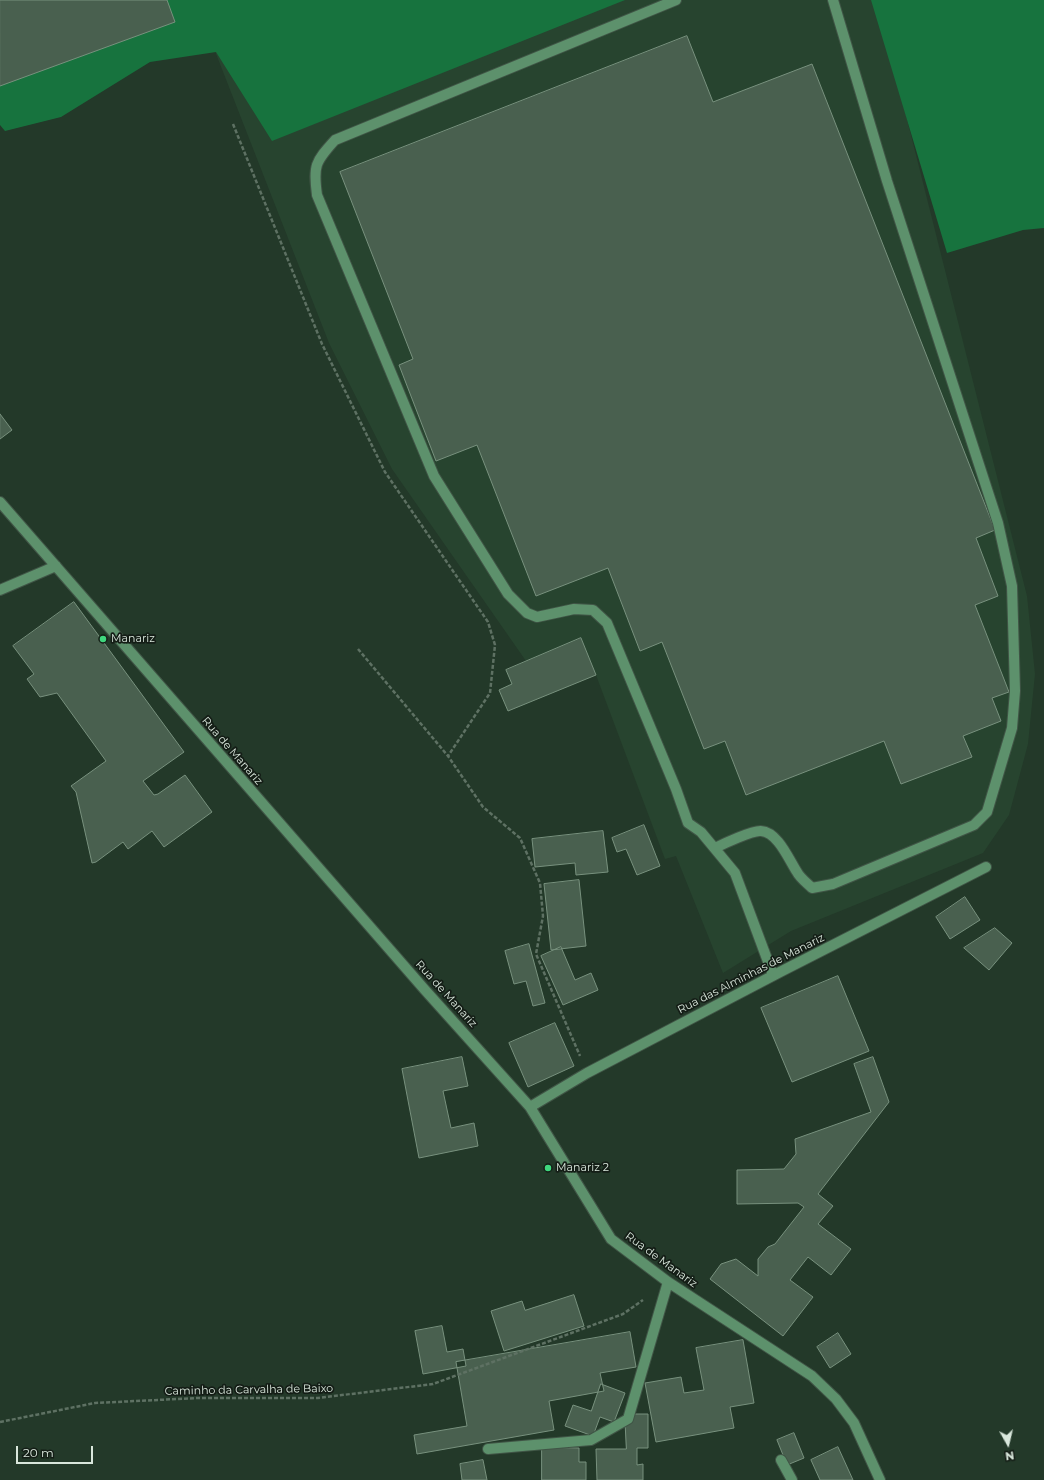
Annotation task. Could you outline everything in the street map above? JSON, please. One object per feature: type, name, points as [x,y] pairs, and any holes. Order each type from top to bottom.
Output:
[{"type":"street","points":[[676,0],[335,140],[317,163],[315,180],[317,195],[434,476],[508,594],[527,613],[537,617],[574,609],[594,610],[607,623],[676,789],[688,823],[701,832],[734,872],[773,975]]},
{"type":"street","points":[[714,848],[761,830],[771,835],[784,850],[797,873],[812,888],[833,884],[974,825],[987,812],[1012,728],[1015,691],[1012,586],[998,523],[887,181],[833,0]]},
{"type":"street","name":"Rua de Manariz","points":[[0,502],[420,984],[530,1107],[611,1239],[668,1282],[812,1376],[836,1399],[854,1424],[880,1480]]},
{"type":"street","points":[[0,590],[56,566]]},
{"type":"street","name":"Rua das Alminhas de Manariz","points":[[530,1107],[587,1073],[773,975],[986,867]]},
{"type":"street","points":[[488,1448],[591,1440],[628,1419],[668,1282]]},
{"type":"street","points":[[781,1460],[792,1480]]},
{"type":"path","points":[[233,124],[322,344],[385,472],[488,622],[495,645],[490,693],[448,756]]},
{"type":"path","points":[[358,649],[448,756],[483,806],[520,838],[540,883],[543,916],[536,954],[587,1073]]},
{"type":"path","name":"Caminho da Carvalha de Baixo","points":[[0,1422],[95,1402],[198,1398],[318,1398],[433,1384],[623,1314],[668,1282]]},
{"type":"shaded area","points":[[195,0],[877,0],[1027,596],[1035,674],[1028,744],[1009,815],[983,853],[791,931],[723,973],[676,856],[665,859],[596,675],[508,711],[499,690],[512,684],[506,670],[526,661],[392,469],[329,343]]},
{"type":"green space","points":[[0,0],[625,0],[272,141],[216,52],[150,62],[61,117],[5,131],[0,125]]},
{"type":"green space","points":[[871,0],[1044,0],[1044,228],[1023,230],[947,253]]},
{"type":"building","points":[[0,0],[167,0],[175,22],[0,86]]},
{"type":"building","points":[[687,36],[713,102],[812,64],[995,530],[976,538],[998,596],[975,605],[1009,692],[992,698],[1001,721],[963,736],[972,757],[901,784],[884,741],[746,795],[725,741],[704,749],[662,642],[640,651],[608,568],[536,596],[477,445],[436,461],[399,365],[413,359],[340,172]]},
{"type":"building","points":[[0,414],[12,430],[0,439]]},
{"type":"building","points":[[74,602],[184,752],[143,781],[154,795],[158,794],[185,775],[212,812],[164,847],[152,831],[128,849],[123,842],[96,862],[92,863],[76,792],[71,786],[106,761],[57,693],[40,697],[27,679],[34,674],[13,646]]},
{"type":"building","points":[[581,638],[596,675],[508,711],[499,690],[512,684],[506,670]]},
{"type":"building","points":[[644,825],[660,866],[637,875],[626,849],[617,852],[612,838]]},
{"type":"building","points":[[603,831],[608,872],[576,875],[575,863],[535,867],[532,839]]},
{"type":"building","points":[[579,880],[586,946],[551,950],[544,884]]},
{"type":"building","points":[[965,897],[980,920],[950,939],[936,917]]},
{"type":"building","points":[[995,928],[1012,943],[989,970],[964,948]]},
{"type":"building","points":[[529,944],[545,1003],[533,1006],[526,981],[514,984],[505,951]]},
{"type":"building","points":[[561,947],[575,980],[591,973],[598,990],[563,1005],[541,956]]},
{"type":"building","points":[[838,976],[869,1051],[792,1082],[761,1008]]},
{"type":"building","points":[[555,1023],[574,1066],[528,1087],[509,1043]]},
{"type":"building","points":[[462,1057],[468,1086],[443,1091],[451,1128],[474,1123],[478,1146],[419,1158],[402,1069]]},
{"type":"building","points":[[873,1057],[889,1102],[818,1194],[833,1206],[818,1224],[851,1249],[831,1275],[808,1257],[790,1280],[813,1297],[783,1336],[710,1279],[721,1264],[736,1259],[758,1276],[758,1259],[768,1247],[775,1244],[804,1207],[798,1203],[737,1204],[737,1170],[784,1169],[796,1154],[795,1139],[871,1112],[854,1064]]},
{"type":"building","points":[[574,1295],[584,1326],[504,1351],[491,1311],[522,1301],[525,1310]]},
{"type":"building","points":[[442,1326],[447,1352],[463,1349],[466,1366],[423,1374],[415,1331]]},
{"type":"building","points":[[630,1332],[636,1367],[600,1373],[604,1391],[549,1401],[554,1430],[417,1454],[414,1435],[467,1426],[456,1362]]},
{"type":"building","points":[[838,1333],[851,1354],[830,1368],[817,1347]]},
{"type":"building","points":[[743,1340],[754,1403],[730,1407],[734,1428],[656,1442],[645,1383],[681,1377],[684,1393],[704,1390],[696,1348]]},
{"type":"building","points":[[601,1384],[625,1393],[614,1422],[600,1417],[593,1436],[565,1426],[573,1405],[591,1411]]},
{"type":"building","points":[[625,1414],[648,1414],[648,1448],[637,1448],[637,1465],[643,1464],[643,1480],[597,1480],[596,1449],[626,1449]]},
{"type":"building","points":[[794,1433],[804,1458],[787,1465],[777,1440]]},
{"type":"building","points":[[542,1447],[579,1448],[579,1462],[586,1462],[586,1480],[542,1480]]},
{"type":"building","points":[[838,1447],[853,1480],[820,1480],[811,1460]]},
{"type":"building","points":[[483,1460],[487,1480],[462,1480],[460,1464]]},
{"type":"place","name":"Manariz","points":[[103,639]]},
{"type":"place","name":"Manariz 2","points":[[548,1168]]}]
